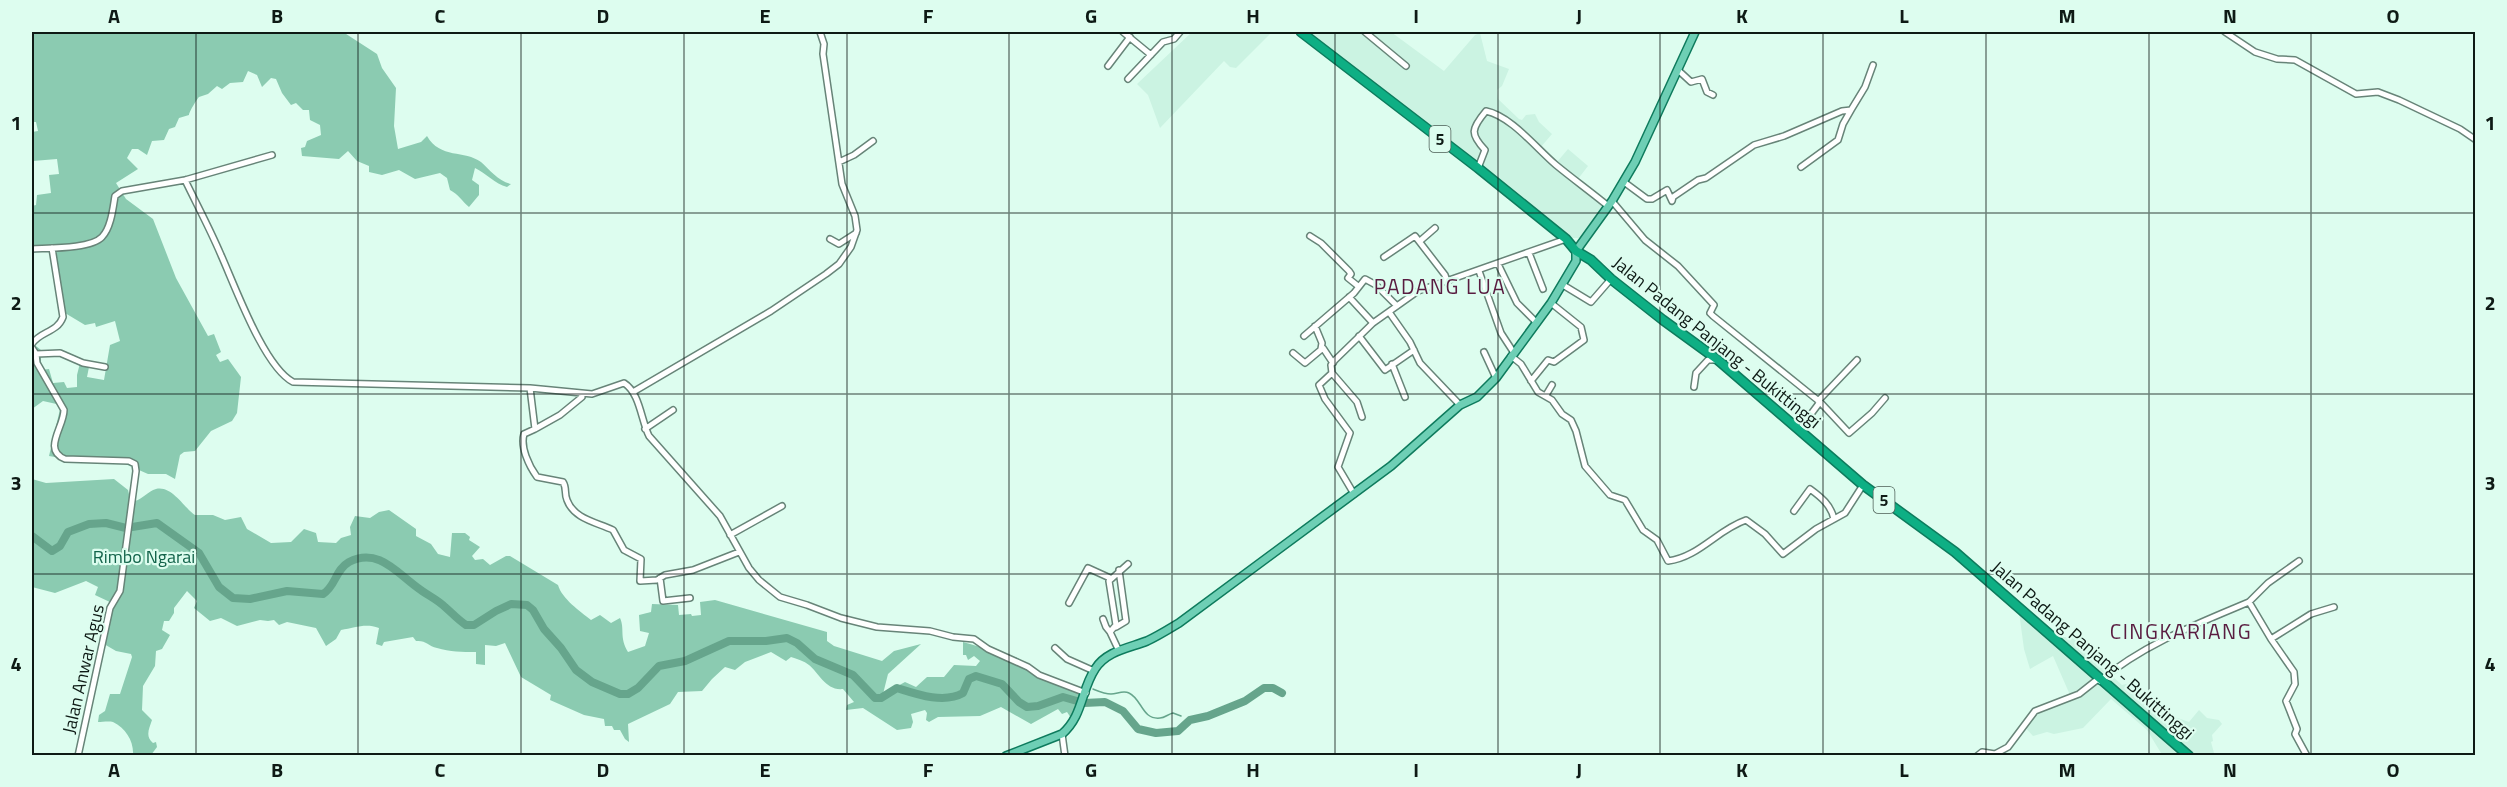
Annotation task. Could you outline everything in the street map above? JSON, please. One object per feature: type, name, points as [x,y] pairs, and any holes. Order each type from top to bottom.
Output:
[{"type":"highway","name":"Jalan Padang Panjang - Bukittinggi","points":[[1300,32],[1478,168],[1566,239],[1576,251],[1591,260],[1611,279],[1718,360],[1863,486],[1955,552],[2012,600],[2099,680],[2189,756]]},
{"type":"main road","points":[[1006,756],[1062,734],[1076,718],[1094,671],[1102,660],[1148,640],[1179,623],[1391,466],[1460,405],[1477,397],[1496,378],[1563,285],[1576,261],[1576,251],[1624,182],[1644,144],[1695,32]]},
{"type":"street","points":[[633,392],[771,311],[839,264],[851,247],[856,233],[855,216],[842,184],[823,54],[824,44],[820,32]]},
{"type":"street","points":[[1123,32],[1151,55]]},
{"type":"street","points":[[1128,79],[1163,42],[1174,39],[1180,32]]},
{"type":"street","points":[[1365,32],[1406,66]]},
{"type":"street","points":[[2225,32],[2255,52],[2277,59],[2295,60],[2356,94],[2375,91],[2399,100],[2460,129],[2475,140]]},
{"type":"street","points":[[1108,66],[1130,38]]},
{"type":"street","points":[[1802,167],[1838,140],[1843,124],[1865,87],[1873,65]]},
{"type":"street","points":[[1678,70],[1691,82],[1702,79],[1707,92],[1713,95]]},
{"type":"street","points":[[1624,182],[1647,199],[1652,199],[1666,190],[1672,201],[1691,184],[1706,178],[1754,145],[1842,111],[1851,110]]},
{"type":"street","points":[[1478,168],[1485,150],[1473,134],[1480,118],[1488,111],[1501,116],[1555,164],[1610,203],[1645,240],[1678,266],[1714,305],[1710,313],[1713,316],[1819,401],[1849,433],[1872,413],[1884,398]]},
{"type":"street","points":[[839,162],[854,155],[873,141]]},
{"type":"street","points":[[32,249],[91,244],[103,237],[115,196],[122,191],[185,180],[273,155]]},
{"type":"street","points":[[185,180],[221,254],[253,329],[284,377],[293,382],[530,388],[592,394],[624,383],[633,392],[645,429],[720,516],[739,552],[759,580],[780,597],[807,604],[841,618],[877,627],[930,631],[974,639],[988,649],[1028,667],[1039,675],[1086,693]]},
{"type":"street","points":[[1420,241],[1435,228]]},
{"type":"street","points":[[830,239],[839,244],[856,233]]},
{"type":"street","points":[[1304,336],[1357,290],[1349,271],[1321,243],[1310,236]]},
{"type":"street","points":[[1384,257],[1413,236],[1420,241],[1447,281]]},
{"type":"street","points":[[1354,494],[1338,467],[1350,433],[1325,399],[1319,385],[1332,373],[1333,363],[1373,323],[1418,291],[1566,239]]},
{"type":"street","points":[[52,248],[63,317],[55,328],[37,337],[32,346],[36,354],[60,353],[82,363],[105,367]]},
{"type":"street","points":[[1529,253],[1543,289]]},
{"type":"street","points":[[1498,264],[1517,303],[1537,323]]},
{"type":"street","points":[[1479,271],[1501,333],[1538,392],[1555,402],[1562,414],[1573,423],[1585,466],[1610,495],[1625,500],[1643,530],[1657,540],[1668,561],[1691,555],[1709,541],[1746,520],[1767,536],[1783,554],[1816,529],[1845,513],[1863,486]]},
{"type":"street","points":[[1353,281],[1369,279],[1397,306]]},
{"type":"street","points":[[1563,285],[1591,302],[1611,279]]},
{"type":"street","points":[[1349,297],[1373,323]]},
{"type":"street","points":[[1531,381],[1548,360],[1554,362],[1584,340],[1581,327],[1551,303]]},
{"type":"street","points":[[1389,312],[1420,363],[1460,405]]},
{"type":"street","points":[[1293,353],[1305,363],[1321,349],[1322,343],[1315,326]]},
{"type":"street","points":[[1359,336],[1383,369],[1414,350]]},
{"type":"street","points":[[1321,349],[1324,349],[1333,363]]},
{"type":"street","points":[[1484,352],[1496,378]]},
{"type":"street","name":"Jalan Anwar Agus","points":[[36,354],[37,363],[64,410],[53,444],[59,456],[65,459],[129,461],[135,464],[136,471],[120,591],[110,608],[78,756]]},
{"type":"street","points":[[1694,387],[1696,373],[1708,360],[1718,360]]},
{"type":"street","points":[[1799,430],[1819,401],[1857,360]]},
{"type":"street","points":[[1392,364],[1405,397]]},
{"type":"street","points":[[1332,373],[1357,402],[1362,417]]},
{"type":"street","points":[[1546,395],[1552,385]]},
{"type":"street","points":[[530,388],[535,429]]},
{"type":"street","points":[[581,393],[582,397],[560,415],[524,434],[522,441],[537,477],[563,482],[566,486],[567,502],[573,512],[597,525],[613,530],[624,550],[641,560],[640,581],[693,570],[739,552]]},
{"type":"street","points":[[645,429],[673,410]]},
{"type":"street","points":[[1794,510],[1810,489],[1825,501],[1832,510],[1834,519]]},
{"type":"street","points":[[730,535],[782,506]]},
{"type":"street","points":[[1977,756],[1982,752],[1995,754],[2008,747],[2035,711],[2079,694],[2121,664],[2153,646],[2219,613],[2249,602],[2268,583],[2299,561]]},
{"type":"street","points":[[1110,578],[1128,564]]},
{"type":"street","points":[[1069,603],[1088,568],[1110,578]]},
{"type":"street","points":[[1110,632],[1126,621],[1119,570]]},
{"type":"street","points":[[660,578],[663,601],[690,598]]},
{"type":"street","points":[[1110,578],[1116,627]]},
{"type":"street","points":[[2249,602],[2295,676],[2295,684],[2286,701],[2297,729],[2295,734],[2307,756]]},
{"type":"street","points":[[2271,639],[2311,614],[2334,607]]},
{"type":"street","points":[[1103,619],[1119,651]]},
{"type":"street","points":[[1055,648],[1067,659],[1094,671]]},
{"type":"street","points":[[1062,734],[1065,756]]},
{"type":"shaded area","points":[[1192,32],[1272,32],[1236,68],[1230,67],[1224,61],[1160,128],[1148,95],[1137,84]]},
{"type":"shaded area","points":[[1309,32],[1391,32],[1444,71],[1475,35],[1480,33],[1487,61],[1509,69],[1502,86],[1497,90],[1498,99],[1519,119],[1522,120],[1526,115],[1535,114],[1539,122],[1552,134],[1540,148],[1557,162],[1568,149],[1588,166],[1578,179],[1603,204],[1584,235],[1571,238]]},
{"type":"shaded area","points":[[2019,612],[2058,637],[2075,637],[2089,646],[2115,672],[2111,675],[2122,685],[2131,683],[2175,717],[2189,722],[2199,710],[2207,718],[2219,720],[2222,724],[2212,735],[2213,741],[2211,742],[2214,753],[2217,755],[2159,755],[2161,753],[2147,730],[2111,699],[2083,728],[2033,736],[2022,724],[2033,712],[2070,695],[2053,656],[2030,669],[2024,649]]},
{"type":"green space","points":[[32,32],[343,32],[377,54],[382,68],[396,88],[394,126],[398,149],[421,142],[427,136],[439,148],[475,158],[498,178],[511,184],[507,187],[503,186],[475,168],[472,180],[479,185],[479,195],[469,207],[450,190],[447,178],[440,173],[415,179],[399,170],[382,175],[369,172],[369,166],[357,161],[348,151],[339,159],[302,156],[301,148],[305,147],[307,141],[321,135],[320,125],[310,120],[309,110],[303,110],[296,103],[291,105],[276,79],[271,78],[262,87],[257,75],[248,71],[243,82],[230,83],[222,89],[217,86],[208,94],[199,97],[189,115],[179,118],[175,127],[169,129],[164,140],[152,141],[147,155],[138,149],[132,149],[127,158],[138,169],[116,183],[126,199],[153,219],[176,278],[208,336],[214,334],[221,352],[216,355],[220,362],[228,359],[241,377],[237,413],[232,421],[211,431],[195,451],[184,452],[180,455],[175,479],[166,474],[148,474],[123,463],[49,456],[61,405],[43,401],[32,409],[32,343],[41,350],[41,370],[49,369],[53,383],[64,382],[67,388],[77,387],[81,359],[90,362],[87,377],[104,380],[110,345],[120,341],[115,321],[96,327],[95,323],[85,325],[65,313],[55,248],[32,247],[32,206],[36,205],[37,195],[51,193],[49,175],[59,174],[57,159],[33,161],[32,132],[38,131],[36,122],[32,122]]},
{"type":"green space","name":"Rimbo Ngarai","points":[[32,479],[46,483],[114,479],[128,490],[130,498],[135,501],[153,490],[162,489],[173,494],[195,515],[213,515],[225,520],[241,517],[247,529],[271,543],[291,542],[304,529],[316,533],[318,542],[336,543],[341,538],[351,535],[350,527],[355,516],[370,518],[379,512],[389,510],[416,529],[416,536],[431,544],[438,554],[450,557],[452,533],[465,533],[470,537],[469,540],[480,547],[472,556],[475,560],[483,559],[490,565],[510,556],[558,585],[567,600],[591,620],[600,615],[611,623],[620,618],[628,652],[645,646],[649,633],[640,631],[639,615],[651,612],[652,604],[678,605],[679,615],[691,614],[692,616],[701,615],[700,602],[715,600],[827,632],[827,641],[834,646],[882,661],[894,651],[921,644],[888,674],[883,694],[905,682],[916,687],[927,677],[944,677],[954,665],[976,666],[980,661],[974,656],[968,660],[966,655],[963,655],[963,642],[1018,658],[1041,673],[1082,690],[1081,712],[1075,724],[1067,712],[1062,714],[1058,709],[1031,724],[1001,707],[980,716],[938,717],[929,722],[926,720],[925,710],[911,714],[913,722],[911,728],[897,730],[863,708],[846,710],[847,705],[854,702],[843,689],[827,684],[805,662],[791,657],[786,661],[771,652],[745,662],[735,670],[725,667],[702,691],[678,692],[670,704],[628,724],[629,742],[620,730],[614,730],[612,726],[605,726],[604,719],[584,715],[550,700],[551,695],[521,677],[505,643],[496,646],[485,645],[485,665],[476,664],[476,652],[442,649],[416,641],[413,637],[384,642],[382,646],[376,644],[379,628],[369,626],[341,630],[336,639],[326,646],[316,628],[287,622],[279,625],[274,620],[260,620],[237,626],[221,618],[210,621],[194,608],[197,601],[187,591],[174,608],[169,621],[164,621],[162,630],[170,635],[162,649],[156,651],[155,666],[143,686],[142,710],[152,720],[148,735],[153,743],[156,742],[157,747],[151,755],[133,755],[131,740],[122,728],[113,722],[98,722],[99,715],[105,711],[110,694],[120,694],[132,657],[131,654],[116,651],[104,644],[114,604],[95,595],[98,587],[86,581],[55,593],[32,587]]},
{"type":"waterway","points":[[32,536],[52,551],[60,546],[68,532],[89,524],[106,523],[126,528],[157,523],[199,553],[219,587],[233,598],[250,599],[287,591],[323,594],[331,587],[344,565],[359,558],[378,560],[395,569],[466,625],[474,625],[511,604],[527,605],[576,670],[592,682],[620,694],[628,694],[638,688],[659,666],[685,661],[729,641],[766,641],[787,638],[797,643],[815,659],[853,675],[875,698],[881,698],[897,688],[930,697],[947,698],[963,693],[969,679],[976,676],[1002,684],[1027,707],[1038,706],[1063,697],[1084,703],[1105,702],[1123,711],[1138,729],[1156,733],[1178,731],[1190,720],[1208,716],[1245,701],[1264,688],[1273,688],[1282,693]]},
{"type":"waterway","points":[[1093,689],[1109,694],[1129,693],[1146,713],[1154,718],[1162,718],[1173,713],[1181,716]]},
{"type":"district","name":"PADANG LUA","points":[[1440,286]]},
{"type":"district","name":"CINGKARIANG","points":[[2181,631]]}]
